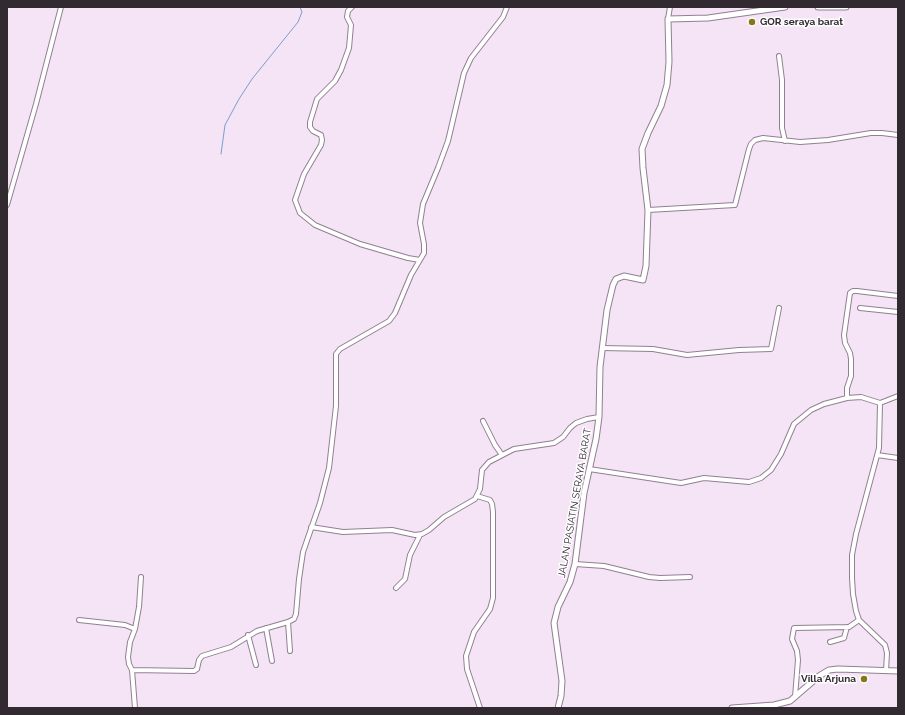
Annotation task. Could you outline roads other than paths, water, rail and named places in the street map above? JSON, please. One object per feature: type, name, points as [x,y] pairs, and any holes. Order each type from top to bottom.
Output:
[{"type":"street","points":[[7,205],[36,104],[61,7]]},
{"type":"street","points":[[352,7],[348,11],[347,17],[351,25],[349,48],[341,70],[335,81],[317,98],[310,127],[312,131],[320,135],[322,140],[304,174],[296,200],[300,213],[315,225],[360,244],[420,260]]},
{"type":"street","points":[[132,670],[194,671],[197,669],[199,660],[202,656],[224,650],[248,635],[294,620],[303,552],[320,503],[328,468],[336,406],[336,354],[393,317],[411,274],[424,253],[420,223],[423,204],[448,141],[464,73],[471,58],[503,17],[507,7]]},
{"type":"street","points":[[670,7],[668,19],[669,62],[666,85],[661,106],[642,149],[648,210],[735,206],[738,200],[752,141],[763,138],[800,142],[828,140],[871,133],[898,135]]},
{"type":"street","points":[[668,19],[708,18],[785,7]]},
{"type":"street","points":[[818,7],[846,7]]},
{"type":"street","points":[[779,56],[782,80],[782,128],[785,141]]},
{"type":"street","name":"JALAN PASIATIN SERAYA BARAT","points":[[558,708],[561,696],[562,681],[554,623],[558,607],[570,582],[575,564],[581,512],[599,417],[599,383],[607,310],[614,281],[618,277],[624,276],[643,280],[646,266],[648,210]]},
{"type":"street","points":[[847,398],[847,388],[851,376],[851,359],[845,343],[844,335],[850,293],[854,291],[898,296]]},
{"type":"street","points":[[602,348],[653,349],[687,355],[771,348],[779,308]]},
{"type":"street","points":[[860,308],[898,312]]},
{"type":"street","points":[[589,469],[681,483],[700,478],[749,482],[766,475],[776,464],[791,429],[797,420],[810,410],[824,404],[847,398],[862,397],[880,403],[898,396]]},
{"type":"street","points":[[880,403],[880,440],[853,546],[853,594],[858,620],[885,645],[887,653],[886,671]]},
{"type":"street","points":[[396,588],[405,579],[410,555],[420,535],[429,530],[449,514],[472,502],[477,496],[481,474],[485,466],[514,449],[554,443],[563,437],[576,423],[599,417]]},
{"type":"street","points":[[483,421],[495,445],[502,455]]},
{"type":"street","points":[[877,455],[898,458]]},
{"type":"street","points":[[477,496],[490,500],[492,504],[494,574],[492,604],[474,632],[466,656],[467,669],[480,708]]},
{"type":"street","points":[[311,527],[343,532],[392,530],[420,535]]},
{"type":"street","points":[[575,564],[604,566],[649,577],[690,577]]},
{"type":"street","points":[[135,708],[132,670],[129,666],[128,658],[130,642],[135,629],[139,607],[141,577]]},
{"type":"street","points":[[79,620],[125,625],[135,629]]},
{"type":"street","points":[[795,698],[798,660],[797,651],[792,639],[794,629],[799,627],[848,627],[853,625],[858,620]]},
{"type":"street","points":[[288,622],[290,651]]},
{"type":"street","points":[[830,642],[843,639],[848,627]]},
{"type":"street","points":[[266,628],[272,661]]},
{"type":"street","points":[[248,635],[256,665]]},
{"type":"street","points":[[732,708],[790,702],[819,676],[829,670],[898,671]]},
{"type":"waterway","points":[[221,154],[225,125],[252,79],[298,22],[302,12],[300,7]]},
{"type":"place","name":"GOR seraya barat","points":[[752,22]]},
{"type":"place","name":"Villa Arjuna","points":[[864,679]]}]
